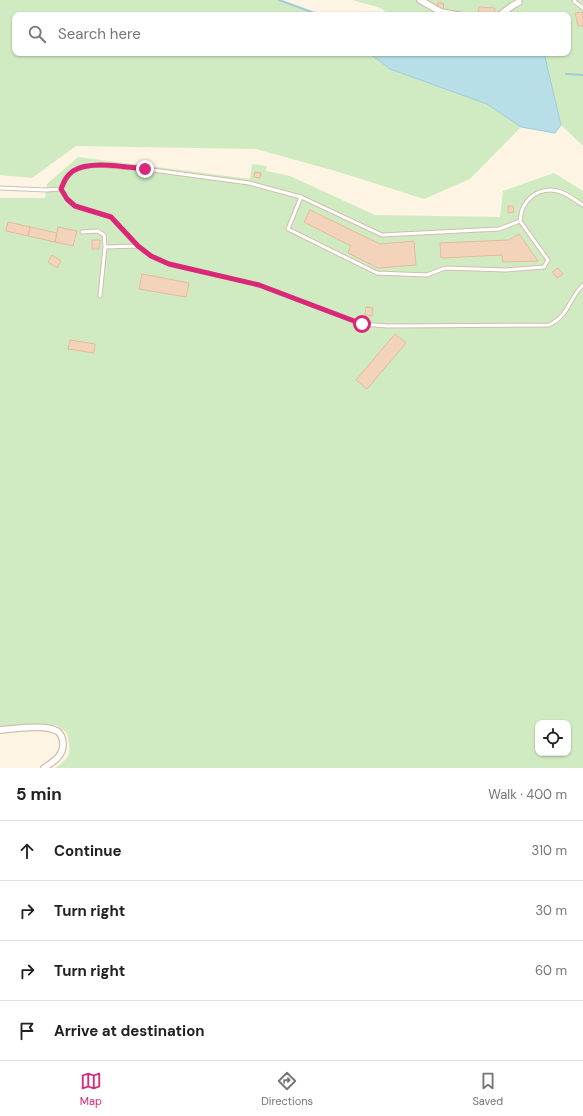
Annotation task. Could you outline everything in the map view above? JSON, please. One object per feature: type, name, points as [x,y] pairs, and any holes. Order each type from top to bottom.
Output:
[{"type":"street","points":[[420,0],[440,12]]},
{"type":"street","points":[[504,12],[519,2]]},
{"type":"street","points":[[0,730],[35,728],[57,731],[63,739],[63,750],[60,755],[44,768]]},
{"type":"lane","points":[[574,0],[583,8]]},
{"type":"lane","points":[[61,189],[65,179],[73,170],[96,165],[145,169],[249,183],[301,197],[382,235],[499,229],[520,221]]},
{"type":"lane","points":[[0,188],[46,190],[61,189]]},
{"type":"lane","points":[[61,189],[67,199],[75,206],[111,217],[138,246],[151,256],[169,264],[259,285],[362,324],[387,326],[549,325],[558,321],[565,314],[579,288],[583,285]]},
{"type":"lane","points":[[301,197],[288,229],[377,273],[427,275],[445,268],[506,270],[544,267],[548,260],[520,221],[523,207],[527,200],[536,193],[544,190],[553,190],[562,192],[583,205]]},
{"type":"lane","points":[[82,232],[98,231],[104,235],[105,247],[100,296]]},
{"type":"lane","points":[[105,247],[138,246]]},
{"type":"green space","points":[[0,0],[279,0],[312,12],[12,12],[12,56],[373,56],[390,69],[487,104],[521,127],[470,179],[424,199],[339,172],[256,149],[76,146],[32,178],[0,175]]},
{"type":"green space","points":[[352,0],[583,0],[583,146],[561,125],[545,56],[571,56],[571,12],[386,12],[381,8]]},
{"type":"green space","points":[[78,157],[250,179],[252,164],[267,166],[266,171],[290,176],[375,215],[500,217],[503,191],[554,173],[583,191],[583,768],[55,768],[65,761],[69,754],[67,733],[56,725],[36,724],[0,726],[0,198],[45,198],[47,184]]},
{"type":"water","points":[[373,56],[545,56],[561,125],[555,133],[521,127],[487,104],[390,69]]},
{"type":"building","points":[[438,2],[444,4],[443,9],[437,7]]},
{"type":"building","points":[[479,7],[495,8],[494,12],[478,12]]},
{"type":"building","points":[[583,12],[583,26],[578,26],[575,13]]},
{"type":"building","points":[[255,172],[261,173],[260,178],[254,177]]},
{"type":"building","points":[[508,206],[513,206],[514,212],[508,213]]},
{"type":"building","points":[[310,210],[380,244],[414,241],[416,265],[378,268],[348,253],[351,246],[304,222]]},
{"type":"building","points":[[8,222],[30,227],[28,236],[6,231]]},
{"type":"building","points":[[30,227],[57,233],[55,242],[28,236]]},
{"type":"building","points":[[58,227],[77,231],[73,246],[55,242]]},
{"type":"building","points":[[519,234],[538,261],[503,262],[502,255],[441,258],[440,243],[509,240]]},
{"type":"building","points":[[92,240],[100,240],[99,249],[92,249]]},
{"type":"building","points":[[52,255],[61,261],[57,268],[48,262]]},
{"type":"building","points":[[558,268],[563,274],[557,278],[552,272]]},
{"type":"building","points":[[142,274],[189,283],[186,297],[139,289]]},
{"type":"building","points":[[366,307],[373,308],[372,316],[365,315]]},
{"type":"building","points":[[395,334],[406,343],[367,389],[356,380]]},
{"type":"building","points":[[70,340],[95,344],[94,353],[68,349]]},
{"type":"waterway","points":[[279,0],[312,12]]},
{"type":"waterway","points":[[566,74],[583,75]]},
{"type":"route","points":[[145,169],[96,165],[82,167],[73,170],[65,179],[61,189],[67,199],[75,206],[111,217],[138,246],[151,256],[169,264],[259,285],[362,324]]}]
